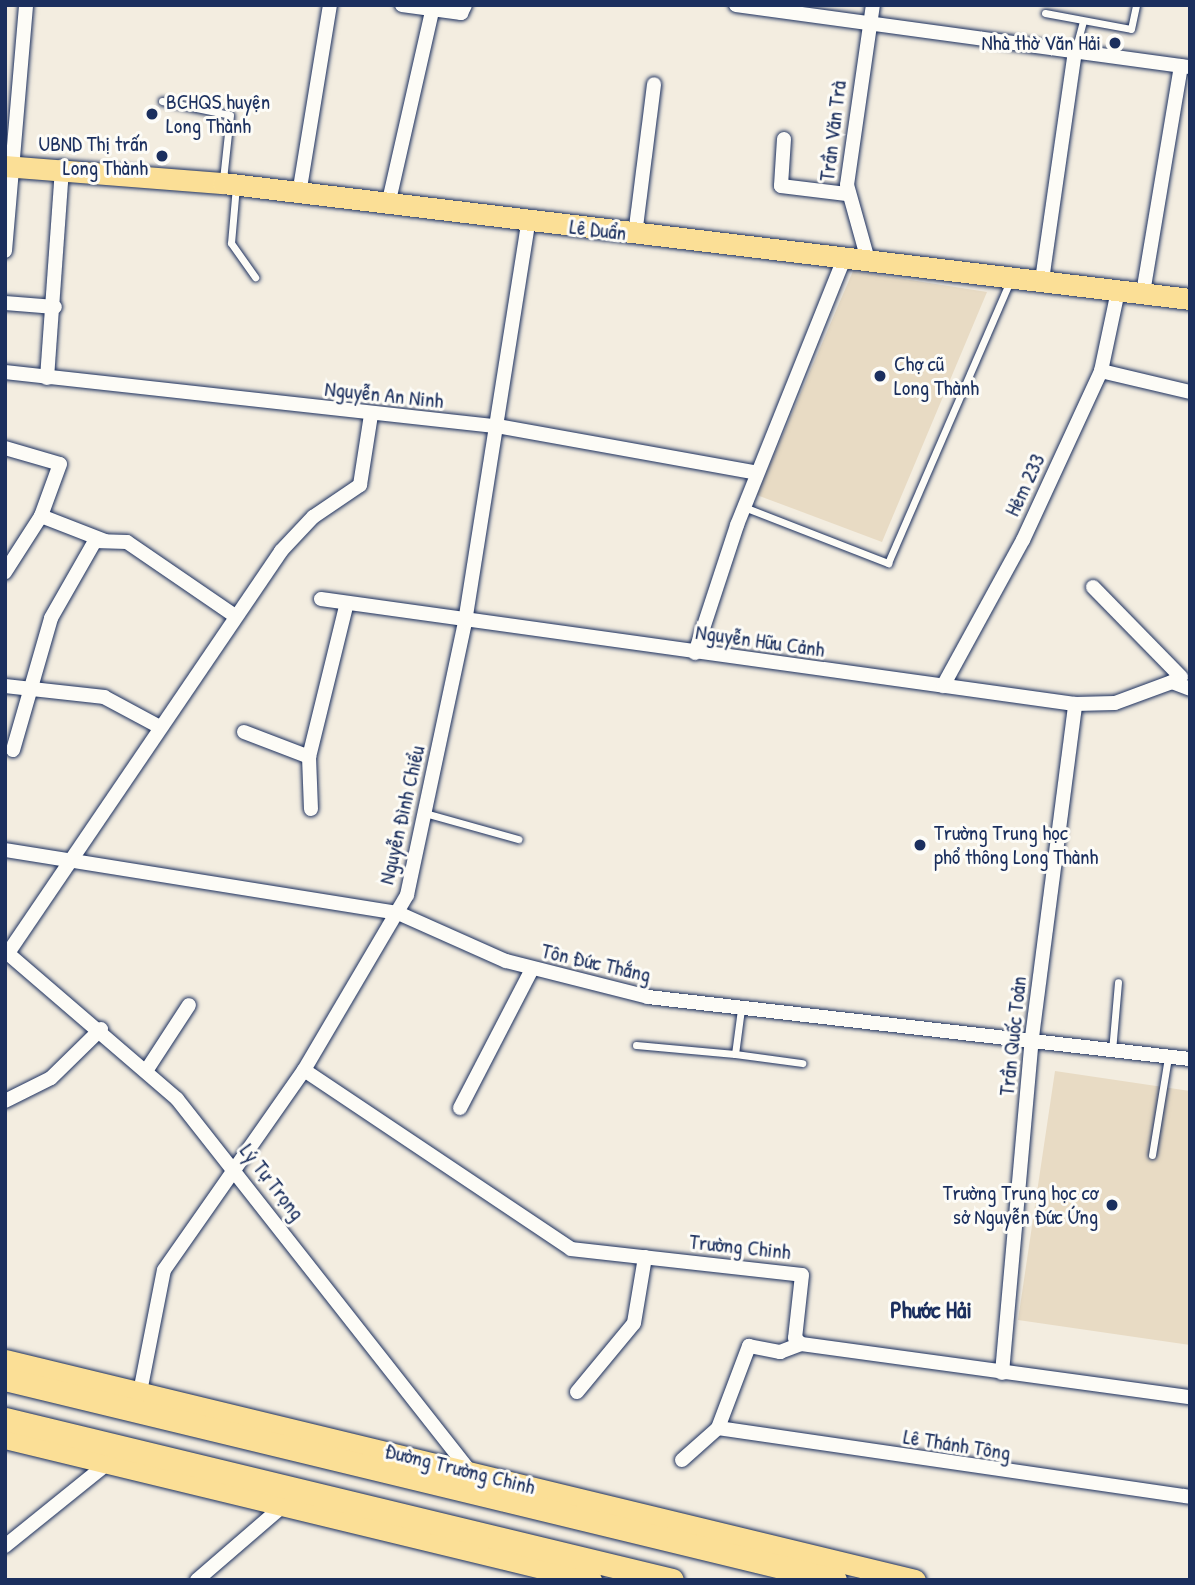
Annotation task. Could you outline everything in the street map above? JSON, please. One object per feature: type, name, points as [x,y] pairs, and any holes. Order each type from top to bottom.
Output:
[{"type":"highway","name":"Đường Trường Chinh","points":[[5,1379],[138,1401],[468,1481],[835,1580]]},
{"type":"highway","points":[[5,1419],[110,1453],[549,1570],[671,1580]]},
{"type":"main road","name":"Lê Duẩn","points":[[9,166],[62,167],[230,184],[528,223],[845,257],[1190,299]]},
{"type":"main road","name":"Đường Trường Chinh","points":[[5,1360],[138,1401]]},
{"type":"main road","points":[[5,1438],[110,1453],[284,1505],[591,1580]]},
{"type":"main road","name":"Đường Trường Chinh","points":[[468,1481],[915,1580]]},
{"type":"street","points":[[5,251],[9,166],[26,5]]},
{"type":"street","points":[[299,194],[330,5]]},
{"type":"street","points":[[402,5],[461,13],[465,5]]},
{"type":"street","points":[[736,5],[1185,67],[1143,293]]},
{"type":"street","name":"Trần Văn Trà","points":[[868,260],[847,194],[873,5]]},
{"type":"street","points":[[388,205],[432,11]]},
{"type":"street","points":[[1042,280],[1075,51]]},
{"type":"street","points":[[635,235],[654,84]]},
{"type":"street","points":[[784,139],[781,186],[847,194]]},
{"type":"street","points":[[47,378],[55,307],[62,167]]},
{"type":"street","name":"Nguyễn Đình Chiểu","points":[[138,1401],[164,1270],[304,1070],[398,913],[425,813],[465,622],[528,223]]},
{"type":"street","points":[[695,653],[744,507],[845,257]]},
{"type":"street","name":"Hẻm 233","points":[[943,686],[1023,540],[1101,371],[1118,291]]},
{"type":"street","points":[[5,303],[55,307]]},
{"type":"street","points":[[1101,371],[1190,392]]},
{"type":"street","name":"Nguyễn An Ninh","points":[[5,372],[371,415],[497,426],[757,473]]},
{"type":"street","points":[[7,952],[158,726],[298,530],[360,485],[371,415]]},
{"type":"street","points":[[5,448],[61,464],[41,516],[5,572]]},
{"type":"street","points":[[41,516],[105,541],[127,542],[235,616]]},
{"type":"street","points":[[13,750],[51,618],[88,547],[105,541]]},
{"type":"street","points":[[1093,587],[1181,676],[1190,689]]},
{"type":"street","name":"Nguyễn Hữu Cảnh","points":[[321,599],[346,606],[1075,704],[1115,704],[1181,676]]},
{"type":"street","points":[[311,809],[309,757],[346,606]]},
{"type":"street","points":[[5,686],[30,691],[104,697],[158,726]]},
{"type":"street","name":"Trần Quốc Toản","points":[[1002,1373],[1031,1045],[1075,704]]},
{"type":"street","points":[[244,732],[309,757]]},
{"type":"street","name":"Tôn Đức Thắng","points":[[5,850],[398,913],[532,969],[648,997],[1031,1045],[1190,1059]]},
{"type":"street","name":"Lý Tự Trọng","points":[[7,952],[148,1068],[236,1167],[468,1481]]},
{"type":"street","points":[[460,1108],[532,969]]},
{"type":"street","points":[[148,1068],[189,1004]]},
{"type":"street","points":[[5,1101],[51,1078],[101,1029]]},
{"type":"street","name":"Trường Chinh","points":[[304,1070],[565,1246],[802,1275],[795,1339],[801,1344]]},
{"type":"street","points":[[577,1392],[634,1323],[645,1257]]},
{"type":"street","points":[[682,1460],[718,1428],[749,1346],[780,1352],[801,1344],[1190,1397]]},
{"type":"street","name":"Lê Thánh Tông","points":[[718,1428],[1190,1497]]},
{"type":"street","points":[[5,1546],[110,1453]]},
{"type":"street","points":[[197,1580],[284,1505]]},
{"type":"lane","points":[[1045,13],[1131,29],[1136,5]]},
{"type":"lane","points":[[1075,51],[1083,21]]},
{"type":"lane","points":[[162,101],[230,115],[231,243],[255,277]]},
{"type":"lane","points":[[744,507],[887,563],[1012,277]]},
{"type":"lane","points":[[425,813],[518,839]]},
{"type":"lane","points":[[1112,1052],[1118,982]]},
{"type":"lane","points":[[735,1054],[741,1009]]},
{"type":"lane","points":[[636,1045],[802,1063]]},
{"type":"lane","points":[[1152,1155],[1168,1056]]},
{"type":"shaded area","name":"Chợ cũ Long Thành","points":[[853,271],[987,292],[882,542],[757,495]]},
{"type":"shaded area","name":"Trường Trung học cơ sở Nguyễn Đức Ứng","points":[[1055,1071],[1190,1091],[1190,1345],[1018,1320]]},
{"type":"place","name":"Nhà thờ Văn Hải","points":[[1115,43]]},
{"type":"place","name":"BCHQS huyện Long Thành","points":[[152,114]]},
{"type":"place","name":"UBND Thị trấn Long Thành","points":[[162,156]]},
{"type":"place","name":"Chợ cũ Long Thành","points":[[880,376]]},
{"type":"place","name":"Trường Trung học phổ thông Long Thành","points":[[920,845]]},
{"type":"place","name":"Trường Trung học cơ sở Nguyễn Đức Ứng","points":[[1112,1205]]},
{"type":"district","name":"Phước Hải","points":[[931,1310]]}]
